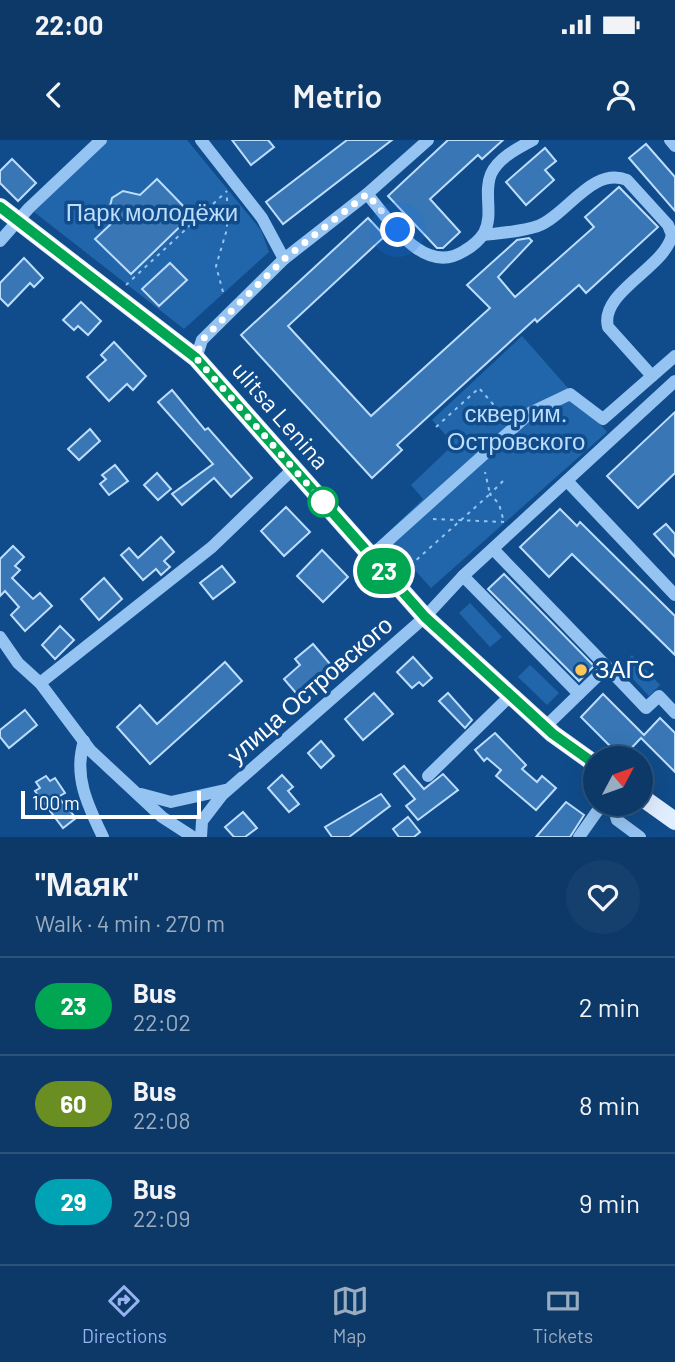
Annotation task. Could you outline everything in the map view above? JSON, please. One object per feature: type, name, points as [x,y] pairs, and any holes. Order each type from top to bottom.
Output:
[{"type":"main road","name":"ulitsa Lenina","points":[[0,207],[196,358],[425,617],[545,727],[583,755]]},
{"type":"main road","points":[[653,805],[675,821]]},
{"type":"street","points":[[0,241],[29,208],[101,140]]},
{"type":"street","points":[[201,140],[262,218],[284,259]]},
{"type":"street","points":[[196,358],[202,340],[284,259],[367,194],[428,140]]},
{"type":"street","points":[[367,194],[426,256],[445,259],[461,253],[483,234],[488,221],[492,174],[504,158],[533,140]]},
{"type":"street","points":[[670,140],[675,146]]},
{"type":"street","points":[[483,234],[539,226],[597,182],[618,177],[627,180],[668,225],[672,235],[663,253],[624,290],[606,317],[608,327],[652,376]]},
{"type":"street","points":[[371,556],[530,413],[570,394],[603,419],[638,383],[652,376],[675,356]]},
{"type":"street","name":"улица Островского","points":[[201,837],[202,821],[232,787],[425,617],[463,576],[675,381]]},
{"type":"street","points":[[40,683],[212,547],[293,469]]},
{"type":"street","points":[[568,482],[675,595]]},
{"type":"street","points":[[493,549],[646,708],[659,696],[675,713]]},
{"type":"street","points":[[463,576],[579,694]]},
{"type":"street","points":[[0,637],[18,663],[40,683],[84,741],[162,817],[193,837]]},
{"type":"street","points":[[545,727],[607,667]]},
{"type":"street","points":[[428,776],[510,696]]},
{"type":"street","points":[[84,741],[79,757],[84,797],[103,837]]},
{"type":"street","points":[[134,791],[171,802],[216,794],[232,787]]},
{"type":"street","points":[[579,837],[594,816]]},
{"type":"street","points":[[616,816],[617,820],[640,837]]},
{"type":"path","points":[[114,297],[229,189],[227,229],[216,266],[223,292]]},
{"type":"path","points":[[436,427],[479,388],[514,428]]},
{"type":"path","points":[[414,517],[505,523],[499,504],[490,494],[482,456]]},
{"type":"path","points":[[393,582],[503,481]]},
{"type":"green space","name":"Парк молодёжи","points":[[104,140],[187,140],[261,230],[269,252],[184,329],[29,208]]},
{"type":"green space","name":"сквер им. Островского","points":[[522,336],[607,432],[431,588],[384,536],[423,499],[411,485],[454,444],[432,420]]},
{"type":"green space","points":[[470,603],[502,637],[490,647],[459,613]]},
{"type":"green space","points":[[632,655],[660,685],[649,696],[621,666]]},
{"type":"green space","points":[[530,665],[559,693],[547,705],[518,677]]},
{"type":"building","points":[[232,140],[268,140],[274,147],[251,165]]},
{"type":"building","points":[[347,140],[392,140],[283,224],[266,202]]},
{"type":"building","points":[[448,140],[503,140],[482,159],[478,155],[430,199],[460,232],[443,248],[437,248],[388,196]]},
{"type":"building","points":[[646,144],[675,177],[675,211],[629,158]]},
{"type":"building","points":[[545,148],[556,161],[545,170],[554,180],[526,205],[506,182]]},
{"type":"building","points":[[12,159],[36,183],[18,201],[0,183],[0,171]]},
{"type":"building","points":[[157,179],[192,215],[131,274],[95,239],[112,223],[109,210],[112,198],[123,191],[140,195]]},
{"type":"building","points":[[619,187],[658,227],[586,293],[579,285],[537,322],[535,319],[397,445],[402,450],[372,478],[241,335],[368,218],[385,236],[288,326],[371,416],[490,308],[467,285],[517,240],[529,238],[532,241],[498,277],[515,297],[594,227],[585,217]]},
{"type":"building","points":[[24,258],[43,278],[34,287],[30,283],[8,306],[0,298],[0,283]]},
{"type":"building","points":[[170,263],[187,280],[159,306],[142,289]]},
{"type":"building","points":[[81,302],[101,321],[88,335],[78,326],[74,330],[63,320]]},
{"type":"building","points":[[114,342],[146,376],[133,390],[127,384],[109,401],[87,377],[106,360],[101,355]]},
{"type":"building","points":[[172,390],[205,430],[208,428],[252,478],[231,497],[214,478],[182,505],[172,494],[213,464],[158,402]]},
{"type":"building","points":[[675,412],[675,473],[638,508],[607,476]]},
{"type":"building","points":[[90,429],[100,441],[79,460],[68,449]]},
{"type":"building","points":[[115,465],[128,481],[109,495],[100,484],[106,479],[102,475]]},
{"type":"building","points":[[157,473],[171,489],[158,500],[144,485]]},
{"type":"building","points":[[286,507],[310,532],[284,556],[261,531]]},
{"type":"building","points":[[560,509],[577,526],[580,522],[675,616],[675,655],[572,554],[549,577],[520,547]]},
{"type":"building","points":[[666,524],[675,534],[675,557],[654,534]]},
{"type":"building","points":[[161,537],[174,552],[164,561],[170,567],[161,575],[156,569],[143,580],[121,555],[129,548],[138,558]]},
{"type":"building","points":[[13,546],[24,557],[15,566],[20,570],[12,578],[33,599],[40,593],[52,606],[25,631],[11,615],[19,607],[5,591],[0,596],[0,559]]},
{"type":"building","points":[[322,550],[348,577],[323,602],[297,576]]},
{"type":"building","points":[[222,566],[235,582],[213,599],[200,583]]},
{"type":"building","points":[[504,574],[594,666],[579,681],[488,589]]},
{"type":"building","points":[[104,578],[122,599],[99,620],[81,599]]},
{"type":"building","points":[[60,626],[74,640],[55,659],[42,645]]},
{"type":"building","points":[[313,644],[336,671],[302,700],[284,679],[300,665],[295,659]]},
{"type":"building","points":[[413,657],[432,678],[423,686],[419,682],[412,688],[397,672]]},
{"type":"building","points":[[225,662],[242,681],[150,764],[117,727],[140,705],[157,724]]},
{"type":"building","points":[[374,693],[393,714],[363,740],[345,719]]},
{"type":"building","points":[[448,693],[472,720],[465,728],[439,701]]},
{"type":"building","points":[[603,694],[644,735],[660,718],[675,733],[675,772],[653,750],[653,746],[649,746],[641,738],[633,746],[610,746],[581,717]]},
{"type":"building","points":[[25,710],[37,725],[9,748],[0,737],[0,730]]},
{"type":"building","points":[[495,733],[526,765],[522,769],[537,782],[542,776],[556,788],[536,810],[496,776],[501,770],[487,758],[484,761],[475,750]]},
{"type":"building","points":[[321,741],[334,756],[321,768],[308,753]]},
{"type":"building","points":[[404,766],[424,789],[443,774],[458,790],[418,820],[406,806],[415,799],[394,774]]},
{"type":"building","points":[[282,775],[293,787],[288,791],[299,804],[289,812],[268,788]]},
{"type":"building","points":[[46,776],[50,781],[55,778],[65,793],[58,797],[76,818],[63,828],[35,791],[40,788],[36,782]]},
{"type":"building","points":[[381,794],[390,806],[349,837],[332,837],[325,827]]},
{"type":"building","points":[[566,802],[583,814],[570,837],[536,837]]},
{"type":"building","points":[[243,812],[257,828],[245,837],[234,837],[225,827]]},
{"type":"building","points":[[408,817],[420,832],[414,837],[399,837],[393,829]]},
{"type":"bus line","name":"23","points":[[0,207],[196,358],[425,617],[553,734],[583,755]]},
{"type":"place","name":"ЗАГС","points":[[581,670]]},
{"type":"route","points":[[323,502],[324,504],[196,358],[202,340],[284,259],[367,194],[398,230]]}]
